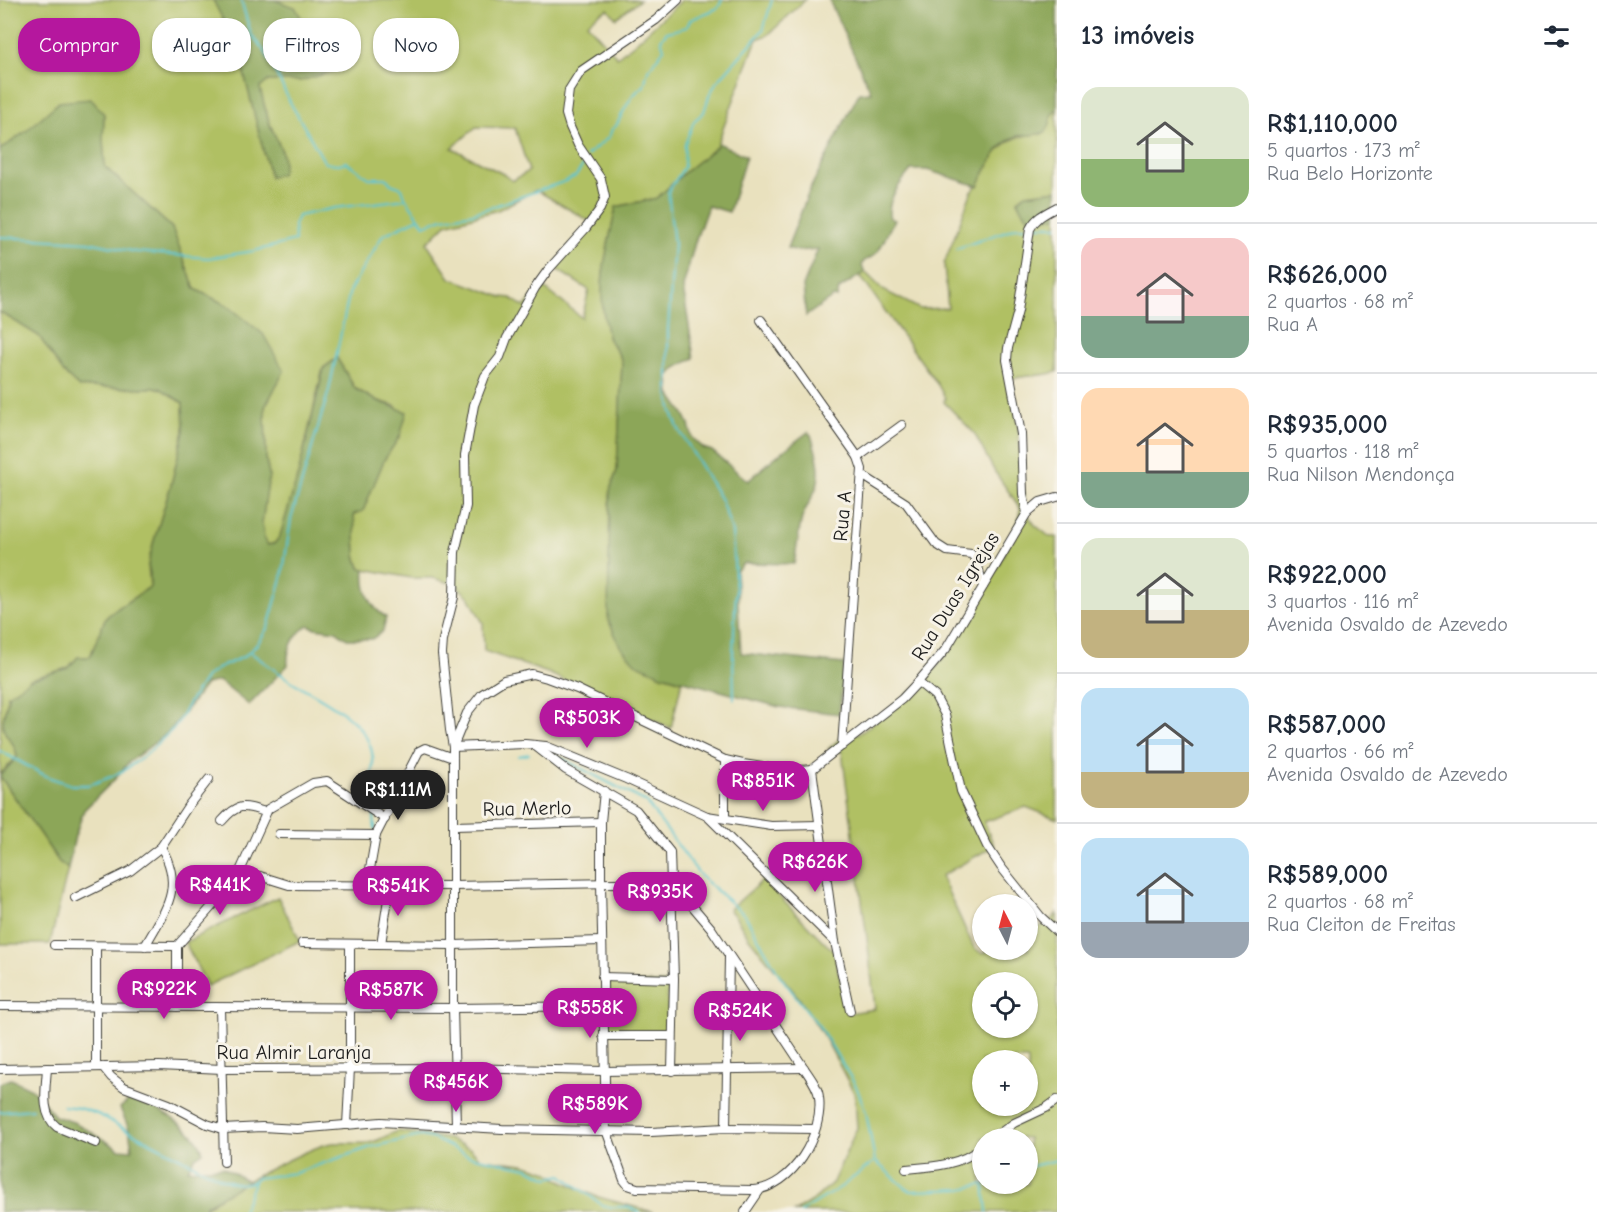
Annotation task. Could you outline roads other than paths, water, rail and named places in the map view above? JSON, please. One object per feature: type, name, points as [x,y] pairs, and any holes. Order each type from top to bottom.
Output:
[{"type":"street","points":[[456,1125],[453,1008],[453,747],[442,654],[443,640],[454,597],[455,552],[466,506],[465,455],[474,405],[485,376],[500,357],[507,338],[534,288],[586,228],[600,209],[605,197],[601,179],[570,127],[566,114],[569,90],[581,71],[656,20],[678,0]]},
{"type":"street","points":[[1027,513],[1023,494],[1021,434],[1007,354],[1018,311],[1030,229],[1034,221],[1057,207]]},
{"type":"street","name":"Rua A","points":[[761,320],[858,457],[862,475],[853,571],[842,746]]},
{"type":"street","points":[[858,457],[902,425]]},
{"type":"street","points":[[862,475],[906,503],[936,544],[947,551],[970,554],[976,559],[983,586]]},
{"type":"street","name":"Rua Duas Igrejas","points":[[812,769],[902,699],[918,682],[946,649],[1027,513],[1040,502],[1057,497]]},
{"type":"street","points":[[453,747],[467,713],[482,694],[504,680],[532,674],[578,689],[725,760],[789,771],[812,769],[835,942],[850,1011]]},
{"type":"street","points":[[918,682],[935,696],[945,715],[961,790],[987,846],[1041,917],[1057,932]]},
{"type":"street","points":[[453,747],[534,744],[549,747],[707,816],[771,826],[819,825]]},
{"type":"street","points":[[534,744],[566,770],[636,810],[667,846],[671,858],[674,979],[672,1071]]},
{"type":"street","points":[[367,886],[375,835],[422,749],[453,758]]},
{"type":"street","points":[[725,760],[725,818]]},
{"type":"street","points":[[75,898],[129,871],[161,848],[188,806],[209,779]]},
{"type":"street","points":[[177,1008],[177,945],[229,887],[242,869],[265,812],[277,802],[322,780],[331,783],[385,819]]},
{"type":"street","points":[[604,791],[601,822],[601,882],[606,1130],[624,1180],[628,1185],[637,1188],[760,1190],[770,1186],[793,1168],[808,1150],[815,1130],[819,1097],[816,1087],[804,1068],[711,928],[691,905],[672,895]]},
{"type":"street","points":[[222,820],[233,809],[240,806],[265,812]]},
{"type":"street","points":[[707,816],[835,942]]},
{"type":"street","name":"Rua Merlo","points":[[454,826],[601,822]]},
{"type":"street","points":[[279,834],[375,835]]},
{"type":"street","points":[[144,946],[163,914],[173,887],[171,869],[161,848]]},
{"type":"street","points":[[260,876],[289,885],[453,886],[671,882]]},
{"type":"street","points":[[381,944],[390,886]]},
{"type":"street","points":[[302,942],[453,945],[602,941]]},
{"type":"street","points":[[347,1125],[350,1068],[350,944]]},
{"type":"street","points":[[54,945],[177,945]]},
{"type":"street","points":[[96,946],[99,1067],[124,1087],[169,1104],[207,1124],[223,1129],[262,1127],[297,1129],[381,1122],[502,1129],[659,1132],[726,1128],[815,1130]]},
{"type":"street","points":[[726,1128],[729,957]]},
{"type":"street","points":[[602,977],[674,979]]},
{"type":"street","points":[[0,1006],[453,1008],[602,1006]]},
{"type":"street","points":[[220,1008],[224,1162]]},
{"type":"street","points":[[603,1036],[672,1036]]},
{"type":"street","name":"Rua Almir Laranja","points":[[0,1069],[185,1067],[672,1071],[804,1068]]},
{"type":"street","points":[[47,1068],[46,1106],[49,1118],[57,1127],[96,1143]]},
{"type":"street","points":[[1007,1128],[1047,1108],[1057,1100]]},
{"type":"street","points":[[906,1169],[937,1166],[960,1160],[972,1153]]},
{"type":"street","points":[[746,1212],[760,1190]]},
{"type":"waterway","points":[[241,0],[251,34],[267,55],[291,104],[325,163],[346,162],[369,178],[386,178],[391,184],[402,188],[405,197],[424,225],[443,218],[474,213],[566,181],[576,176],[585,162]]},
{"type":"waterway","points":[[587,155],[609,137],[631,98],[644,86],[648,70],[664,49],[661,39],[667,32],[687,27],[690,20],[718,8],[722,0]]},
{"type":"waterway","points":[[734,699],[733,653],[736,590],[732,531],[721,500],[678,428],[668,394],[668,329],[674,244],[668,192],[684,167],[685,144],[694,121],[704,112],[716,83],[763,30],[772,0]]},
{"type":"waterway","points":[[0,237],[89,242],[136,252],[208,258],[254,251],[295,241],[294,225],[298,216],[334,208],[406,199]]},
{"type":"waterway","points":[[0,751],[48,777],[72,785],[89,785],[113,776],[148,753],[176,726],[206,677],[217,669],[245,656],[258,643],[268,627],[282,578],[291,519],[329,390],[350,290],[383,235],[419,218]]},
{"type":"waterway","points":[[1037,226],[1057,226]]},
{"type":"waterway","points":[[956,249],[1017,227],[1027,227]]},
{"type":"waterway","points":[[250,652],[288,679],[328,702],[354,722],[364,734],[371,747],[373,762],[364,803]]},
{"type":"waterway","points":[[519,756],[529,754]]},
{"type":"waterway","points":[[551,755],[646,802],[702,878],[745,915],[780,976],[819,1026],[856,1086],[866,1112],[875,1161],[912,1191],[972,1187]]},
{"type":"waterway","points":[[374,815],[375,830]]},
{"type":"waterway","points":[[63,1106],[98,1114],[222,1179],[236,1183],[245,1184],[257,1178],[295,1173],[371,1147],[421,1136],[434,1139],[469,1156],[527,1168],[548,1178],[562,1175],[602,1205],[627,1207],[640,1212]]},
{"type":"waterway","points":[[0,1112],[32,1109]]},
{"type":"waterway","points":[[1038,1165],[1057,1160]]},
{"type":"waterway","points":[[801,1212],[841,1187],[875,1161]]},
{"type":"waterway","points":[[242,1212],[254,1182]]},
{"type":"waterway","points":[[985,1194],[987,1212]]}]
